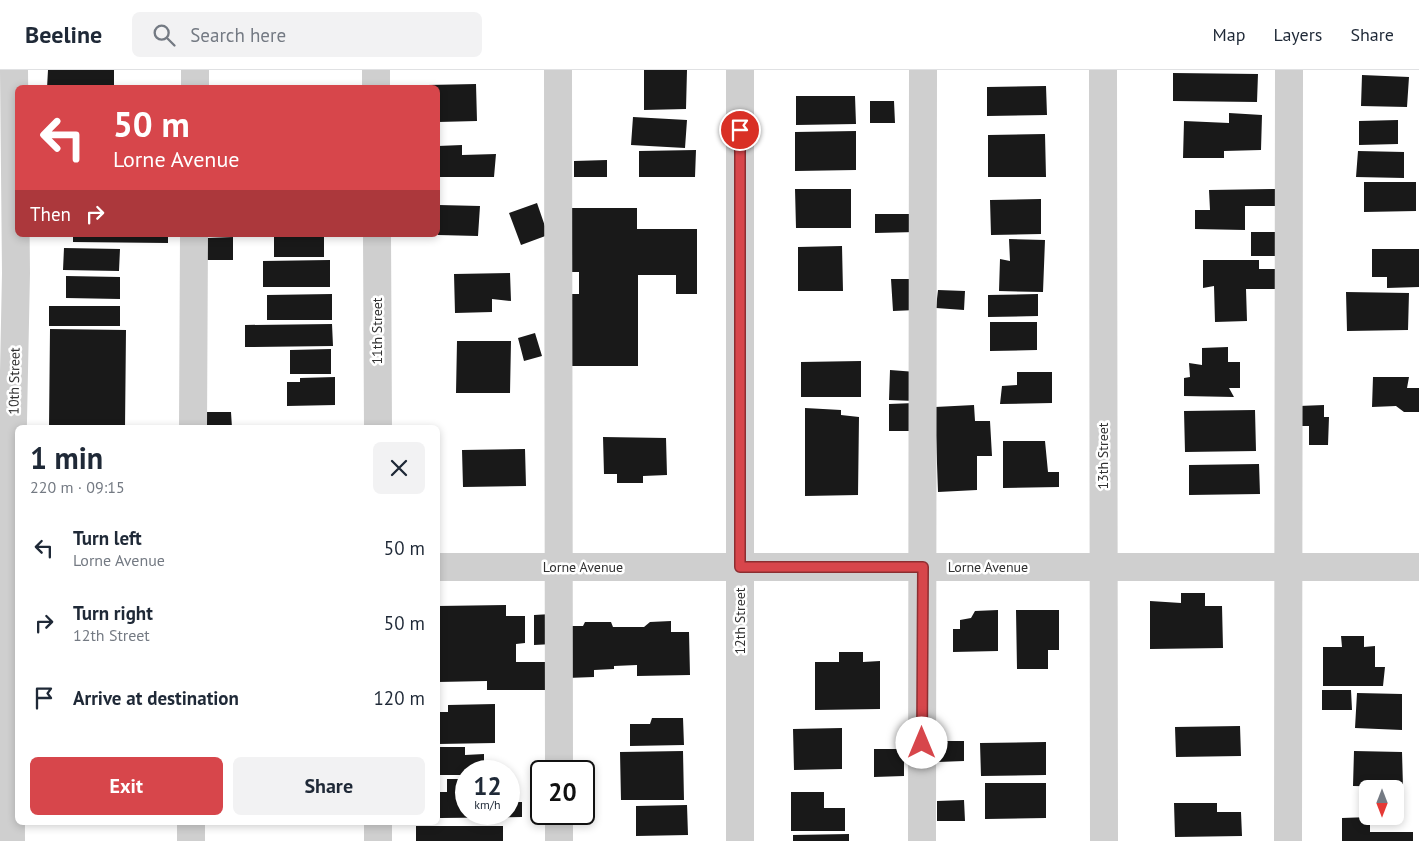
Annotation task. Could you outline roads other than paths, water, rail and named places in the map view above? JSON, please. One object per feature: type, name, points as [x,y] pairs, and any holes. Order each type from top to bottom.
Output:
[{"type":"street","name":"10th Street","points":[[14,70],[15,172]]},
{"type":"street","points":[[195,70],[195,85]]},
{"type":"street","points":[[376,70],[376,85]]},
{"type":"street","points":[[558,70],[559,760]]},
{"type":"street","name":"12th Street","points":[[740,70],[740,841]]},
{"type":"street","points":[[922,841],[923,70]]},
{"type":"street","name":"13th Street","points":[[1103,70],[1104,841]]},
{"type":"street","points":[[1288,841],[1289,70]]},
{"type":"street","name":"10th Street","points":[[11,841],[9,567],[16,237]]},
{"type":"street","points":[[193,425],[194,237]]},
{"type":"street","name":"11th Street","points":[[377,237],[378,425]]},
{"type":"street","name":"Lorne Avenue","points":[[440,567],[1419,567]]},
{"type":"street","points":[[191,825],[191,841]]},
{"type":"street","points":[[378,825],[378,841]]},
{"type":"street","points":[[559,825],[559,841]]}]
